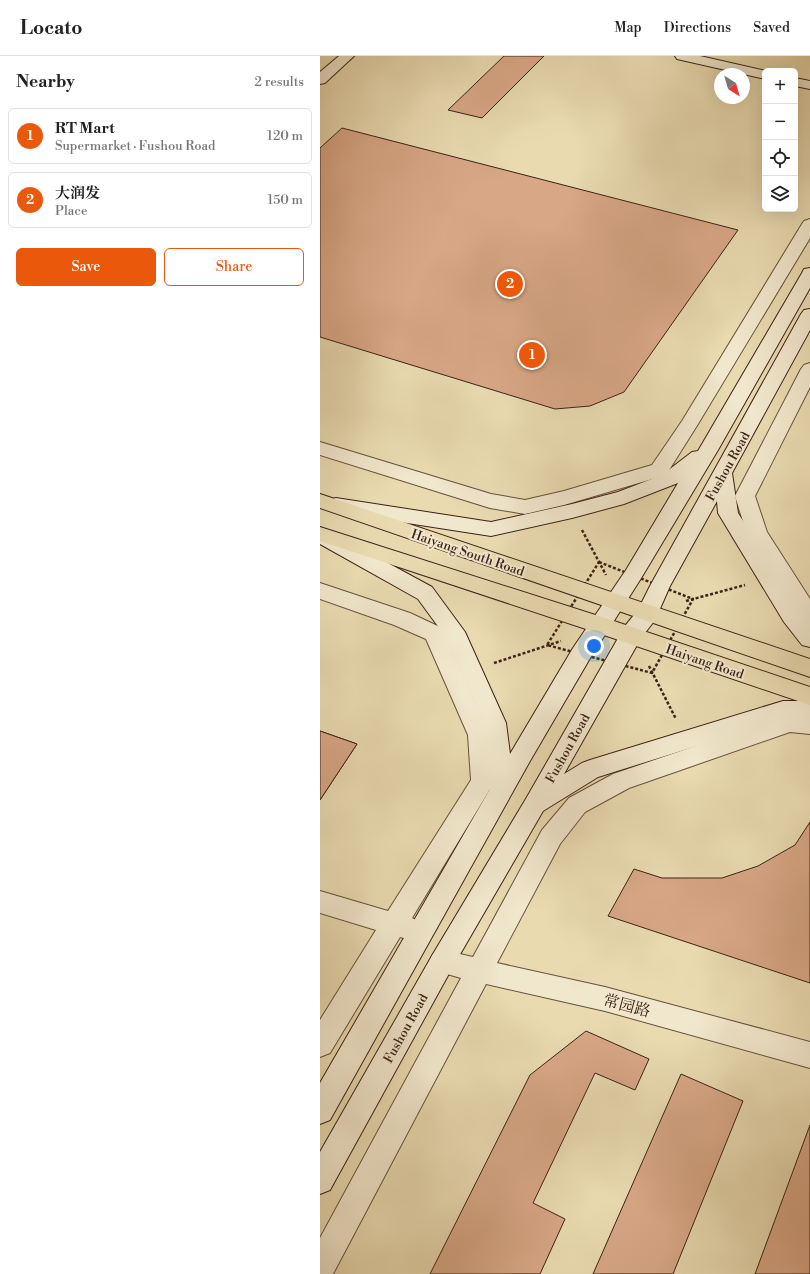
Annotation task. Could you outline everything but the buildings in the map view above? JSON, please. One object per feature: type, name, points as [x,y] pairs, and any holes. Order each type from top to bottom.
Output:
[{"type":"main road","points":[[320,80],[347,56]]},
{"type":"main road","points":[[682,56],[762,74]]},
{"type":"main road","points":[[798,83],[810,85]]},
{"type":"main road","points":[[320,448],[490,501],[525,507],[564,498],[659,470],[693,417],[810,224]]},
{"type":"main road","name":"Fushou Road","points":[[320,1110],[581,654],[615,602],[708,450],[810,273]]},
{"type":"main road","name":"Fushou Road","points":[[320,1180],[442,962],[535,804],[631,636],[647,614],[660,586],[810,314]]},
{"type":"main road","points":[[810,369],[745,496],[757,534],[784,574],[810,617]]},
{"type":"main road","points":[[324,502],[491,529],[572,511],[624,497],[669,480],[708,450]]},
{"type":"main road","points":[[723,474],[728,513],[792,616],[810,639]]},
{"type":"main road","name":"Haiyang South Road","points":[[324,502],[615,602]]},
{"type":"main road","points":[[320,534],[600,625]]},
{"type":"main road","points":[[320,534],[425,593],[454,632],[495,723],[502,791]]},
{"type":"main road","points":[[320,591],[402,620],[434,634],[479,734],[483,780],[320,1044]]},
{"type":"main road","name":"Haiyang Road","points":[[615,602],[810,668]]},
{"type":"main road","name":"Haiyang Road","points":[[600,625],[810,696]]},
{"type":"main road","points":[[535,804],[590,770],[783,710],[810,710]]},
{"type":"main road","points":[[320,1268],[551,837],[577,805],[621,781],[790,723],[810,725]]},
{"type":"main road","points":[[320,902],[422,932]]},
{"type":"main road","name":"常园路","points":[[442,962],[605,998],[810,1055]]},
{"type":"path","points":[[693,599],[769,578]]},
{"type":"path","points":[[472,671],[547,645]]},
{"type":"path","points":[[652,673],[687,740]]},
{"type":"place","name":"大润发","points":[[510,284]]},
{"type":"place","name":"RT Mart","points":[[532,355]]}]
